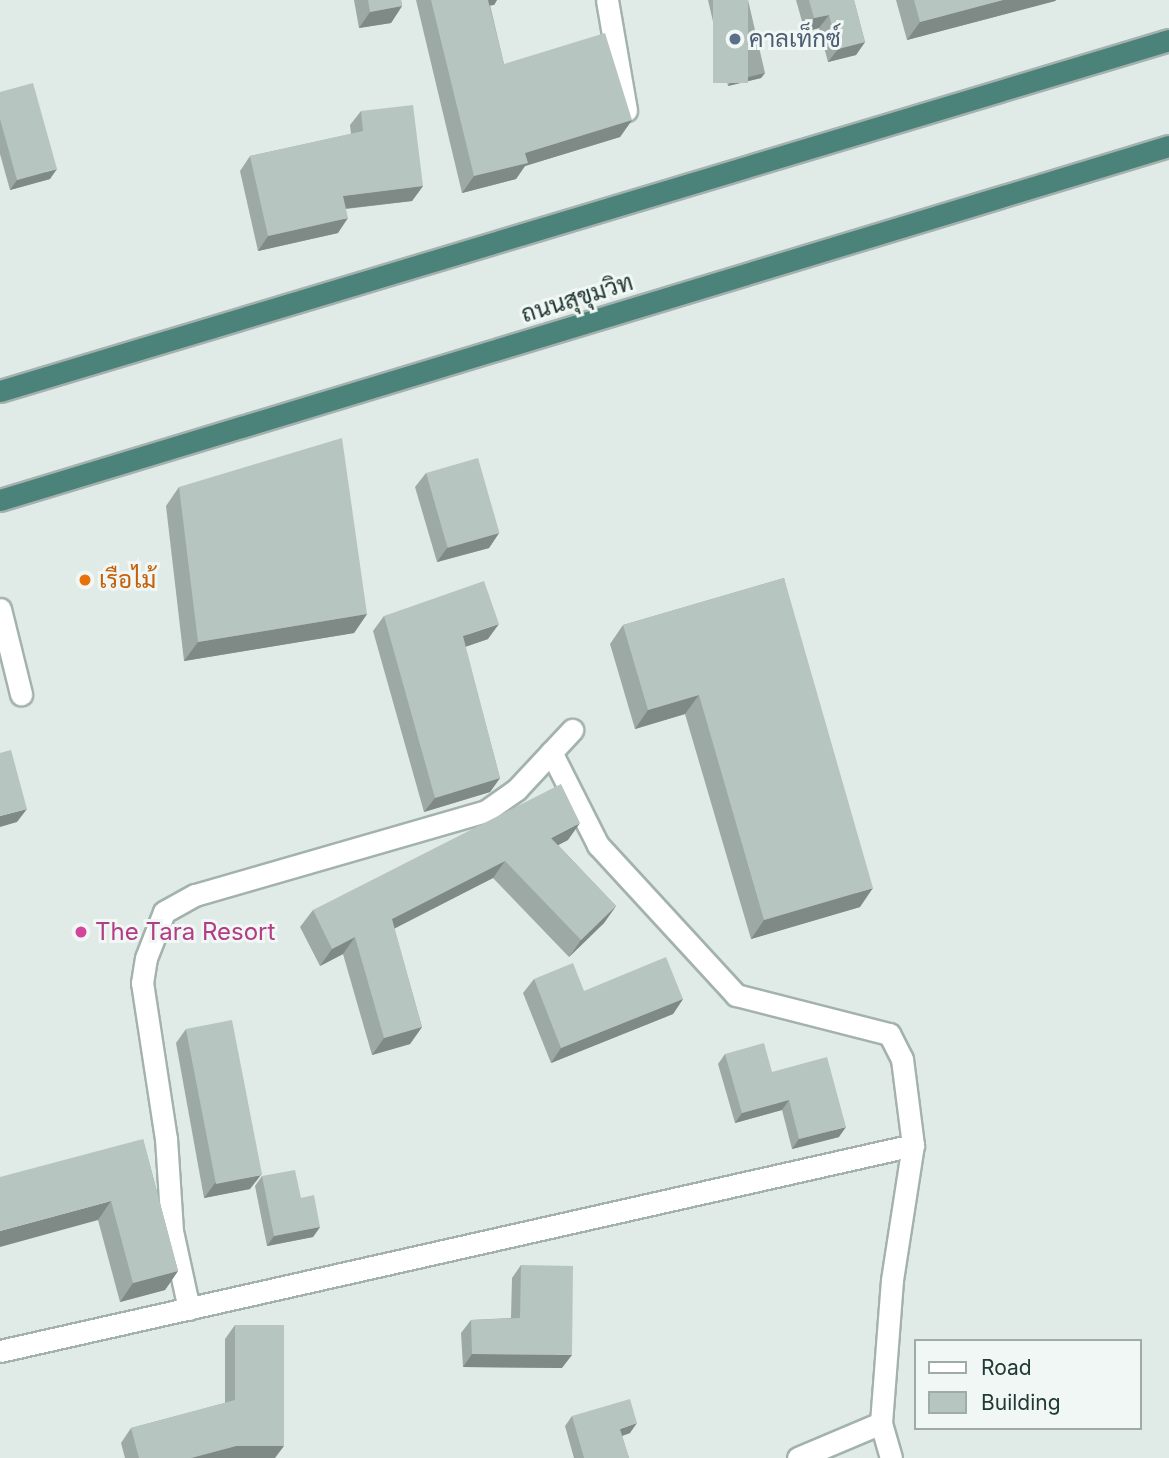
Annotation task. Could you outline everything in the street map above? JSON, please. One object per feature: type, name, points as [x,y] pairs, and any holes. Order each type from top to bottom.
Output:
[{"type":"highway","points":[[0,391],[1169,40]]},
{"type":"highway","name":"ถนนสุขุมวิท","points":[[0,500],[1169,146]]},
{"type":"street","points":[[607,0],[626,110]]},
{"type":"street","points":[[0,609],[21,695]]},
{"type":"street","points":[[189,1308],[172,1231],[166,1139],[142,983],[146,958],[164,912],[195,895],[486,811],[511,794],[572,730]]},
{"type":"street","points":[[551,752],[598,845],[736,995],[889,1034],[902,1059],[912,1145],[892,1280],[881,1423],[891,1458]]},
{"type":"street","points":[[0,1351],[912,1145]]},
{"type":"street","points":[[797,1458],[881,1423]]},
{"type":"building","points":[[368,0],[401,0],[402,6],[370,12]]},
{"type":"building","points":[[431,0],[488,0],[504,64],[605,33],[632,120],[525,153],[528,163],[474,176]]},
{"type":"building","name":"คาลเท็กซ์","points":[[713,0],[748,0],[748,83],[713,83]]},
{"type":"building","points":[[809,0],[854,0],[865,42],[838,49],[829,15],[814,18]]},
{"type":"building","points":[[914,0],[1003,0],[920,22]]},
{"type":"building","points":[[33,83],[57,169],[17,180],[0,119],[0,92]]},
{"type":"building","points":[[413,105],[423,186],[343,196],[348,218],[268,236],[250,156],[363,131],[361,111]]},
{"type":"building","points":[[342,438],[367,614],[198,642],[179,487]]},
{"type":"building","points":[[478,458],[499,533],[448,548],[426,473]]},
{"type":"building","points":[[784,578],[873,888],[764,920],[699,695],[648,710],[623,625]]},
{"type":"building","points":[[484,581],[499,624],[463,636],[500,778],[435,798],[384,616]]},
{"type":"building","points":[[11,750],[27,809],[0,816],[0,753]]},
{"type":"building","points":[[561,784],[580,823],[551,838],[616,906],[581,940],[505,861],[392,919],[422,1027],[384,1038],[355,937],[332,949],[313,910]]},
{"type":"building","points":[[666,957],[683,999],[561,1048],[534,979],[573,963],[584,991]]},
{"type":"building","points":[[232,1020],[262,1175],[216,1184],[186,1029]]},
{"type":"building","points":[[764,1043],[772,1072],[827,1057],[846,1127],[799,1139],[789,1100],[742,1113],[725,1054]]},
{"type":"building","points":[[143,1139],[178,1271],[133,1283],[111,1201],[0,1231],[0,1177]]},
{"type":"building","points":[[295,1170],[301,1198],[314,1195],[320,1227],[274,1236],[262,1176]]},
{"type":"building","points":[[521,1265],[573,1266],[572,1355],[472,1354],[471,1320],[520,1318]]},
{"type":"building","points":[[235,1325],[284,1325],[284,1446],[236,1446],[191,1458],[139,1458],[131,1428],[235,1400]]},
{"type":"building","points":[[630,1399],[637,1423],[620,1429],[629,1458],[584,1458],[572,1416]]},
{"type":"place","name":"คาลเท็กซ์","points":[[735,39]]},
{"type":"place","name":"เรือไม้","points":[[85,580]]},
{"type":"place","name":"The Tara Resort","points":[[81,932]]}]
